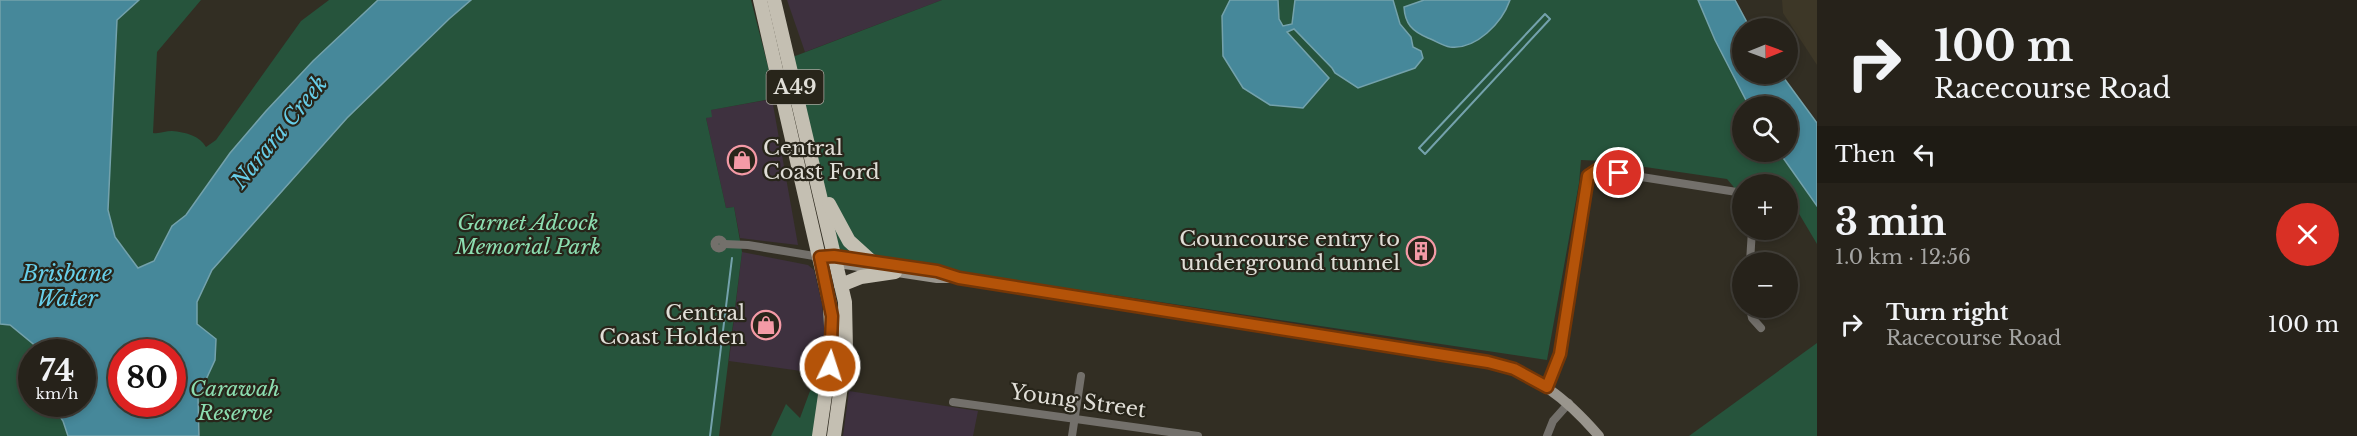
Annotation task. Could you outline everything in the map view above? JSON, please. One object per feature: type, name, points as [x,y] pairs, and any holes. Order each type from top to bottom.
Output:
[{"type":"highway","name":"A49","points":[[759,0],[830,259],[841,285],[846,317],[846,350],[834,436]]},
{"type":"highway","name":"A49","points":[[774,0],[806,133],[830,259],[832,332],[830,366],[819,436]]},
{"type":"highway","points":[[806,133],[831,211],[849,241],[871,261]]},
{"type":"highway","points":[[841,285],[861,277],[895,272]]},
{"type":"main road","points":[[830,259],[871,261],[937,271],[959,278],[1488,362],[1514,369],[1547,387],[1569,403],[1599,436]]},
{"type":"main road","points":[[830,259],[895,272],[937,278],[959,278]]},
{"type":"street","points":[[1547,387],[1560,354],[1588,176],[1597,170],[1732,191]]},
{"type":"street","points":[[724,244],[748,245],[830,259]]},
{"type":"street","points":[[1752,318],[1761,328]]},
{"type":"street","points":[[1071,436],[1081,376]]},
{"type":"street","name":"Young Street","points":[[953,402],[1198,436]]},
{"type":"street","points":[[1547,436],[1553,421],[1569,403]]},
{"type":"shaded area","points":[[787,0],[942,0],[805,52]]},
{"type":"shaded area","points":[[1782,0],[1817,0],[1817,65],[1798,36],[1798,18],[1786,18],[1783,13]]},
{"type":"shaded area","points":[[772,99],[798,245],[740,238],[734,207],[726,208],[706,118],[711,116],[710,110]]},
{"type":"shaded area","points":[[742,252],[808,265],[814,270],[822,304],[825,337],[821,359],[808,372],[729,361]]},
{"type":"shaded area","points":[[849,391],[978,411],[973,436],[843,436]]},
{"type":"green space","points":[[139,0],[201,0],[157,52],[153,133],[172,131],[187,134],[196,137],[206,147],[216,140],[301,21],[329,0],[378,0],[313,61],[266,111],[230,153],[186,215],[172,226],[154,261],[138,268],[115,237],[108,211],[117,20]]},
{"type":"green space","name":"Garnet Adcock Memorial Park","points":[[471,0],[751,0],[776,98],[711,110],[712,117],[706,118],[726,208],[734,207],[742,252],[719,436],[200,436],[198,397],[215,360],[197,324],[197,302],[212,270],[347,118]]},
{"type":"green space","points":[[942,0],[1698,0],[1732,73],[1732,84],[1738,84],[1744,96],[1732,96],[1732,162],[1786,162],[1794,174],[1732,174],[1732,185],[1727,179],[1604,161],[1581,160],[1579,183],[1547,360],[839,254],[790,58]]},
{"type":"green space","points":[[1798,179],[1817,206],[1817,244],[1798,212]]},
{"type":"green space","points":[[0,324],[10,325],[27,339],[18,339],[18,417],[60,417],[68,436],[0,436]]},
{"type":"green space","points":[[1817,343],[1817,436],[1689,436]]},
{"type":"green space","points":[[815,387],[821,388],[813,436],[771,436],[786,404],[800,418],[810,391]]},
{"type":"water","name":"Brisbane Water","points":[[0,0],[139,0],[117,20],[108,210],[115,237],[138,268],[154,261],[172,226],[186,215],[230,153],[266,111],[313,61],[378,0],[471,0],[347,118],[212,270],[197,302],[197,324],[216,339],[215,360],[198,397],[199,436],[68,436],[60,417],[96,417],[96,339],[27,339],[10,325],[0,324]]},
{"type":"water","points":[[1230,0],[1278,0],[1279,19],[1283,26],[1292,24],[1295,0],[1393,0],[1400,24],[1411,37],[1413,47],[1421,51],[1423,58],[1415,68],[1358,88],[1335,73],[1294,29],[1287,32],[1329,78],[1303,108],[1270,105],[1243,88],[1223,56],[1222,16]]},
{"type":"water","points":[[1424,0],[1510,0],[1501,17],[1487,33],[1469,44],[1450,47],[1418,33],[1410,26],[1404,7]]},
{"type":"water","points":[[1698,0],[1735,0],[1745,18],[1732,18],[1732,73]]},
{"type":"water","points":[[1738,84],[1788,84],[1797,96],[1744,96]]},
{"type":"water","points":[[1798,97],[1817,123],[1817,206],[1798,179],[1798,174],[1794,174],[1786,162],[1798,162]]},
{"type":"waterway","points":[[1545,14],[1550,19],[1425,154],[1419,148],[1545,14]]},
{"type":"waterway","points":[[710,436],[732,258]]},
{"type":"place","name":"Central Coast Ford","points":[[742,160]]},
{"type":"place","name":"Councourse entry to underground tunnel","points":[[1421,251]]},
{"type":"place","name":"Central Coast Holden","points":[[766,325]]},
{"type":"route","points":[[830,366],[832,316],[820,257],[834,256],[1488,362],[1514,369],[1547,387],[1560,354],[1588,176],[1597,170],[1619,173]]},
{"type":"water label","name":"Narara Creek","points":[[279,132]]},
{"type":"park label","name":"Carawah Reserve","points":[[235,401]]}]
